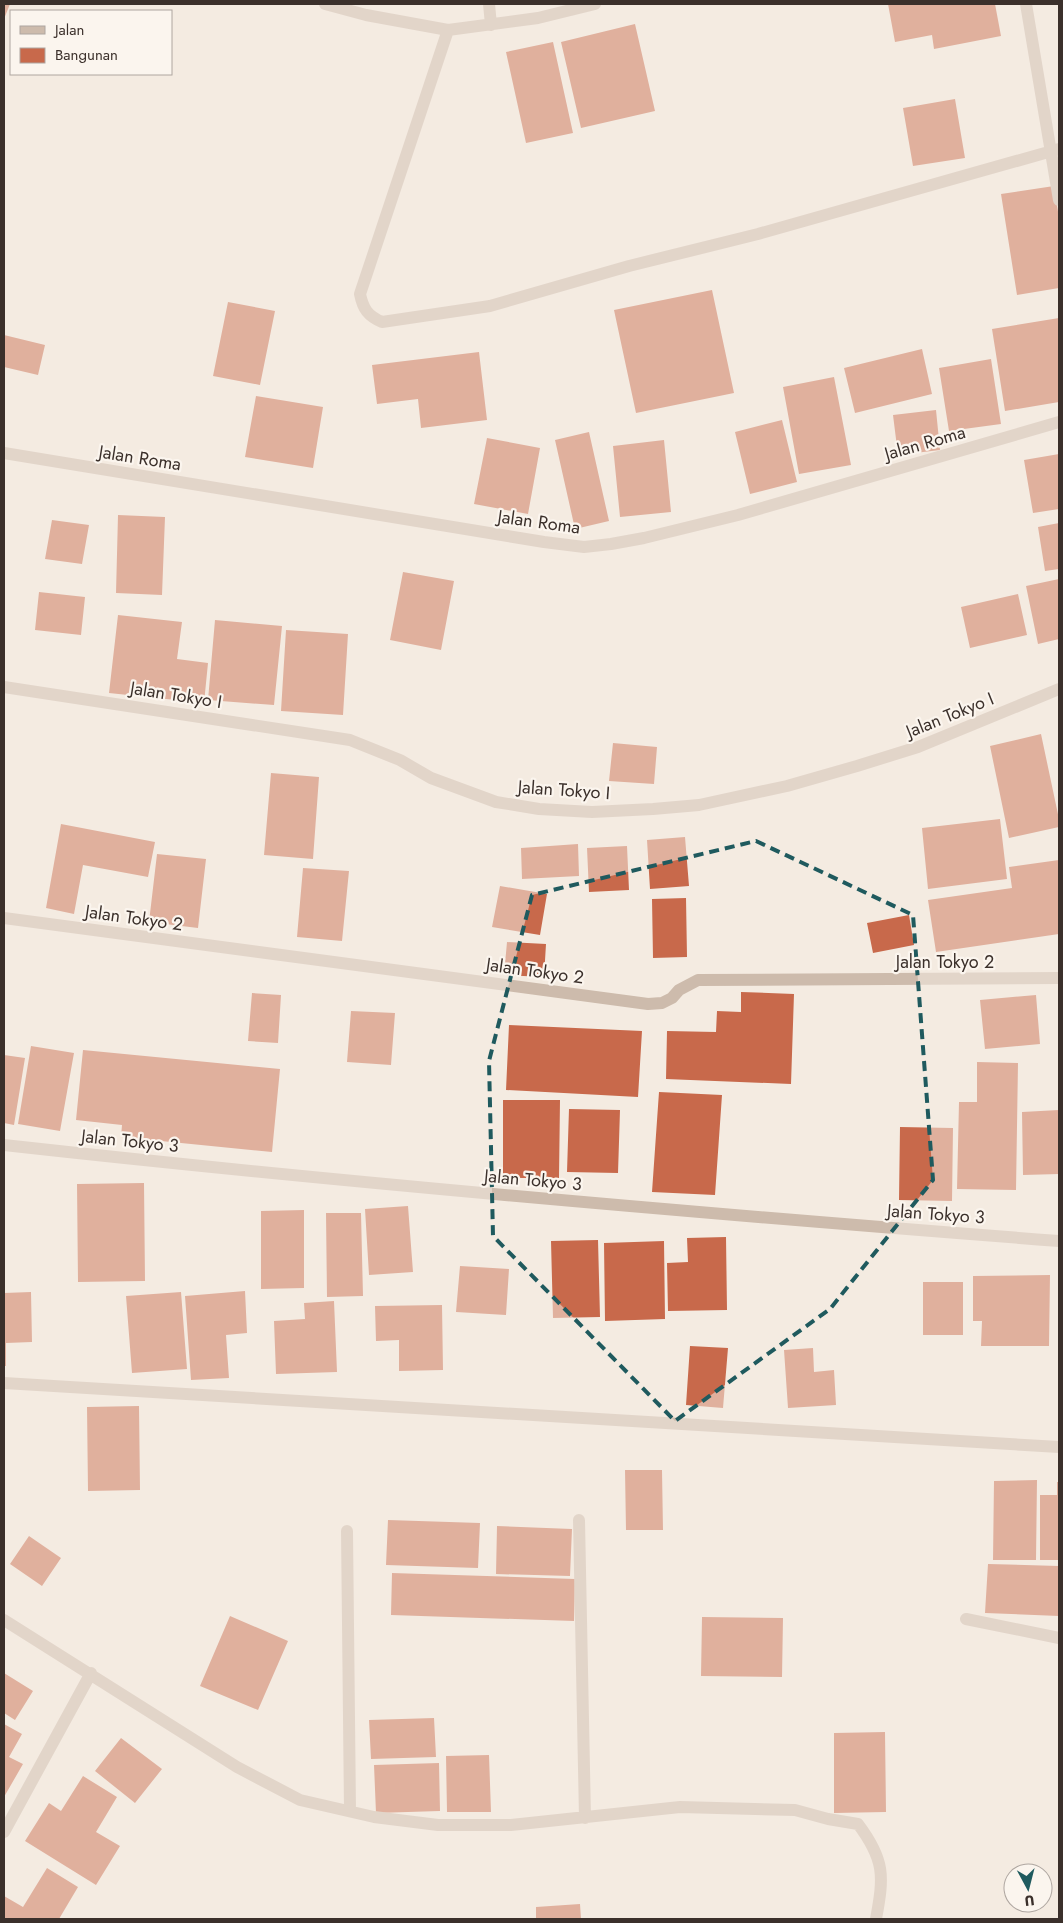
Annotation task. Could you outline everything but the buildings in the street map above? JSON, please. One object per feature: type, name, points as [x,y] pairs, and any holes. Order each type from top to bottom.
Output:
[{"type":"street","points":[[326,4],[366,15],[448,30],[538,18],[595,4]]},
{"type":"street","points":[[489,4],[491,25]]},
{"type":"street","points":[[1026,4],[1056,150],[1059,200]]},
{"type":"street","points":[[448,30],[360,294],[363,307],[371,318],[382,322],[490,306],[629,266],[758,234],[1056,150]]},
{"type":"street","name":"Jalan Roma","points":[[4,453],[544,542],[584,546],[611,544],[644,538],[738,515],[1059,422]]},
{"type":"street","name":"Jalan Tokyo I","points":[[4,686],[350,740],[400,760],[431,778],[496,802],[539,810],[592,812],[699,805],[787,786],[918,747],[1059,690]]},
{"type":"street","name":"Jalan Tokyo 2","points":[[4,918],[648,1004],[662,1003],[672,998],[679,990],[698,980],[1059,978]]},
{"type":"street","name":"Jalan Tokyo 3","points":[[4,1145],[195,1166],[706,1214],[1059,1241]]},
{"type":"street","points":[[4,1383],[1059,1447]]},
{"type":"street","points":[[579,1520],[585,1818]]},
{"type":"street","points":[[347,1531],[350,1811]]},
{"type":"street","points":[[4,1620],[244,1771],[300,1800],[374,1817],[438,1825],[511,1825],[680,1807],[795,1810],[828,1819],[858,1824],[871,1841],[880,1860],[881,1885],[876,1919]]},
{"type":"street","points":[[966,1620],[1059,1638]]},
{"type":"street","points":[[4,1832],[91,1673]]},
{"type":"highlighted area","points":[[756,841],[913,915],[933,1180],[830,1309],[675,1421],[493,1236],[489,1061],[532,895]]}]
